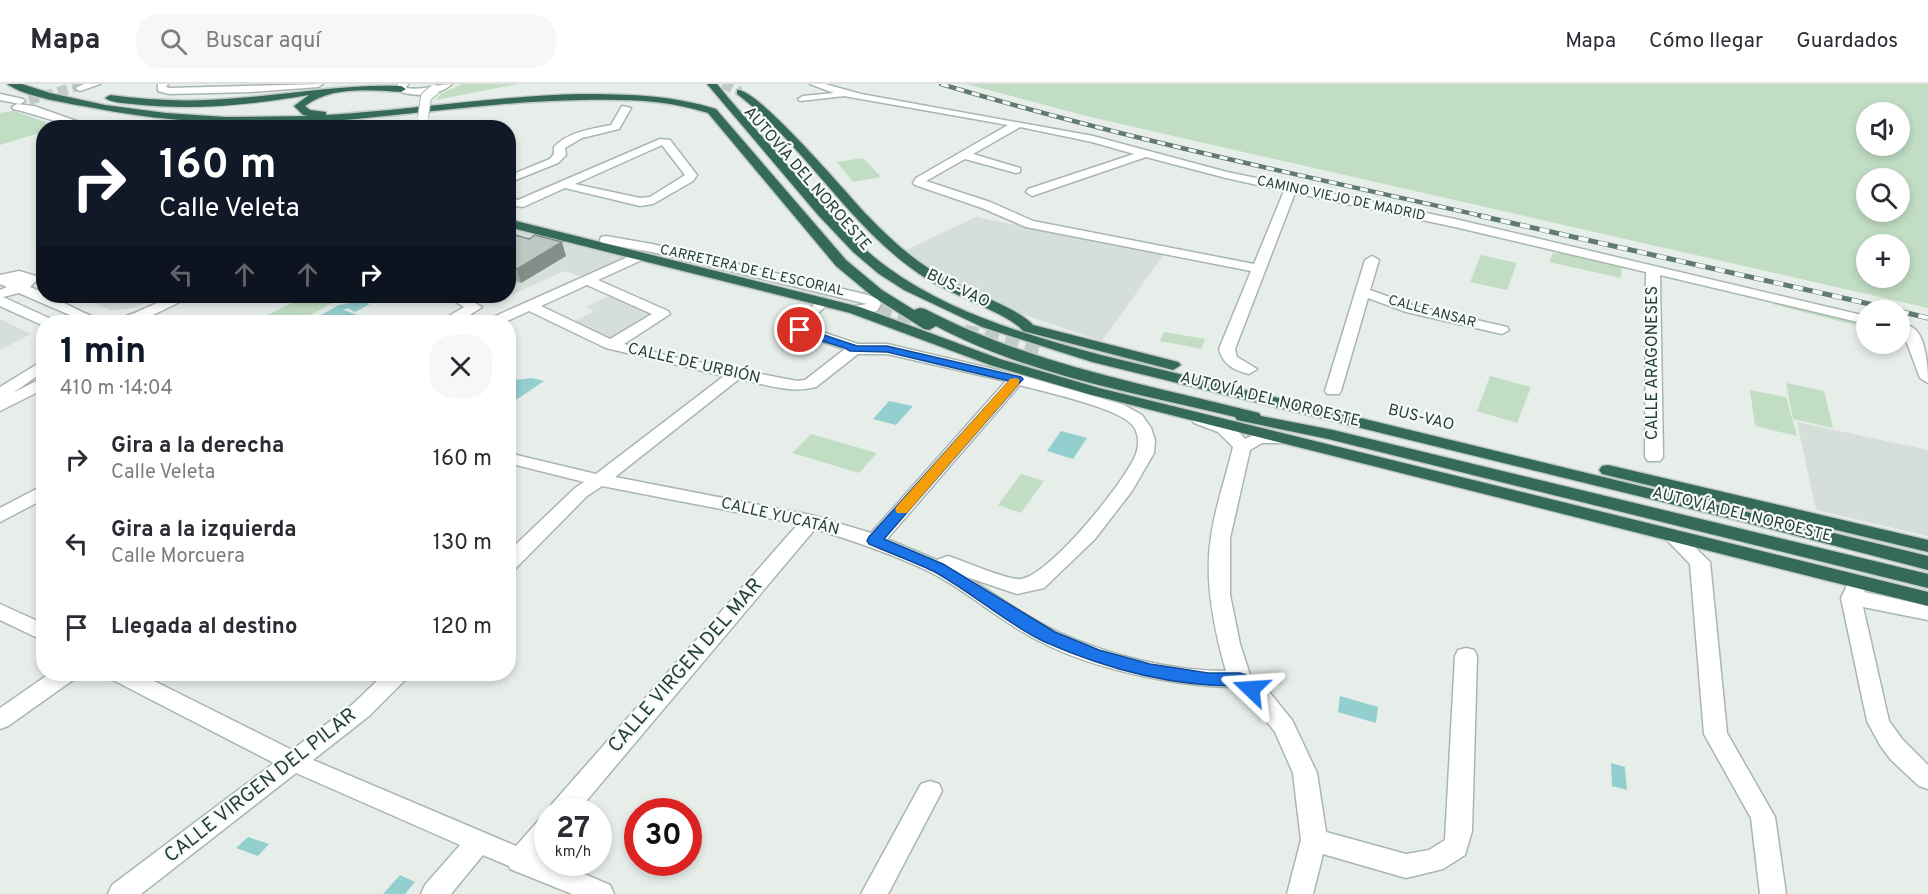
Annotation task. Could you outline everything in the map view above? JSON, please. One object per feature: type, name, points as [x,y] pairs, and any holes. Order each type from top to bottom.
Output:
[{"type":"highway","points":[[13,84],[142,111],[215,117],[317,117],[387,110],[505,89]]},
{"type":"highway","points":[[79,87],[120,99],[222,103],[270,99],[365,84]]},
{"type":"highway","name":"AUTOVÍA DEL NOROESTE","points":[[699,84],[806,211],[859,268],[901,301],[934,320],[1013,353],[1083,374],[1928,581]]},
{"type":"highway","name":"BUS-VAO","points":[[712,84],[827,217],[870,259],[915,291],[982,323],[1044,345],[1097,359],[1724,511],[1928,563]]},
{"type":"highway","name":"AUTOVÍA DEL NOROESTE","points":[[723,84],[854,230],[892,262],[982,312],[1027,327],[1265,389],[1928,546]]},
{"type":"highway","points":[[748,84],[778,128]]},
{"type":"highway","points":[[264,120],[360,115],[570,88],[639,87],[686,94],[702,101],[712,111],[785,200],[841,263],[877,293],[932,328],[986,351],[1063,377],[1123,392],[1333,435]]},
{"type":"highway","points":[[405,88],[340,90],[312,97],[299,106],[307,113],[323,114],[450,100]]},
{"type":"highway","points":[[44,89],[86,105],[139,114],[230,120]]},
{"type":"highway","points":[[44,89],[82,106],[140,120]]},
{"type":"highway","points":[[740,92],[750,99],[865,220],[909,260],[943,283],[1021,319],[1027,327]]},
{"type":"highway","points":[[516,220],[606,240],[856,306],[1015,368],[1282,439],[1672,536]]},
{"type":"highway","points":[[516,220],[581,242],[824,302],[856,306]]},
{"type":"highway","points":[[581,242],[661,255]]},
{"type":"highway","points":[[1044,352],[1199,392],[1864,548]]},
{"type":"highway","points":[[1709,555],[1854,590],[1928,599]]},
{"type":"street","points":[[79,87],[95,84]]},
{"type":"street","points":[[163,87],[251,89],[318,84]]},
{"type":"street","points":[[425,120],[426,98],[434,90],[447,84]]},
{"type":"street","name":"CAMINO VIEJO DE MADRID","points":[[815,84],[933,111],[1018,124],[1148,153],[1226,176],[1455,223],[1856,318]]},
{"type":"street","points":[[405,88],[434,90]]},
{"type":"street","points":[[405,88],[424,120]]},
{"type":"street","points":[[803,99],[850,93]]},
{"type":"street","points":[[17,104],[66,120]]},
{"type":"street","points":[[516,177],[554,161],[560,155],[559,147],[566,141],[584,133],[615,127],[626,108]]},
{"type":"street","points":[[1018,124],[918,182],[986,205],[1029,224],[1260,269]]},
{"type":"street","points":[[516,202],[566,185],[660,142],[666,142],[691,175],[653,200],[640,202],[566,185]]},
{"type":"street","points":[[1032,192],[1148,153]]},
{"type":"street","points":[[963,155],[1016,170]]},
{"type":"street","points":[[1249,369],[1233,363],[1228,357],[1227,349],[1290,190]]},
{"type":"street","name":"CARRETERA DE EL ESCORIAL","points":[[606,240],[652,248],[864,298],[874,304],[872,308],[856,306]]},
{"type":"street","points":[[510,315],[639,256]]},
{"type":"street","points":[[1333,391],[1372,260]]},
{"type":"street","name":"CALLE ARAGONESES","points":[[1653,268],[1654,457]]},
{"type":"street","points":[[0,294],[36,275]]},
{"type":"street","points":[[0,279],[23,282],[36,289]]},
{"type":"street","points":[[588,280],[663,314],[611,345]]},
{"type":"street","name":"CALLE ANSAR","points":[[1363,292],[1411,309],[1502,330]]},
{"type":"street","points":[[0,301],[36,317]]},
{"type":"street","points":[[824,302],[798,322],[800,330],[849,345],[854,349],[887,349],[1017,379],[1118,408],[1136,420],[1143,428],[1147,440],[1145,453],[1126,487],[1088,535],[1037,583],[1017,586],[948,563],[938,568]]},
{"type":"street","points":[[62,303],[84,315]]},
{"type":"street","points":[[148,315],[171,303]]},
{"type":"street","points":[[162,315],[185,303]]},
{"type":"street","points":[[461,315],[475,307],[467,303]]},
{"type":"street","name":"CALLE DE URBIÓN","points":[[530,306],[611,345],[672,362],[797,386],[810,384],[854,349]]},
{"type":"street","points":[[1785,312],[1856,330]]},
{"type":"street","points":[[1910,336],[1928,335]]},
{"type":"street","points":[[1910,345],[1928,378]]},
{"type":"street","points":[[0,394],[36,369]]},
{"type":"street","points":[[516,556],[581,492],[624,464],[736,374]]},
{"type":"street","points":[[874,541],[1017,379]]},
{"type":"street","points":[[0,406],[36,386]]},
{"type":"street","points":[[1189,415],[1230,431],[1237,436],[1242,447],[1220,538],[1220,595],[1229,644],[1240,679],[1262,699],[1284,727],[1305,773],[1314,840],[1300,894]]},
{"type":"street","points":[[1242,447],[1259,438],[1282,439]]},
{"type":"street","name":"CALLE YUCATÁN","points":[[516,460],[600,480],[811,521],[874,541],[938,568],[1049,637],[1095,654],[1150,670],[1208,680],[1240,679]]},
{"type":"street","points":[[0,516],[36,496]]},
{"type":"street","name":"CALLE VIRGEN DEL MAR","points":[[573,798],[811,521]]},
{"type":"street","points":[[1672,536],[1709,555],[1716,734],[1763,817],[1773,894]]},
{"type":"street","points":[[1854,590],[1881,602],[1928,613]]},
{"type":"street","points":[[1854,590],[1878,721],[1887,740],[1897,753],[1928,778]]},
{"type":"street","points":[[0,611],[36,629]]},
{"type":"street","points":[[1314,840],[1406,866],[1434,861],[1456,847],[1459,831],[1466,656]]},
{"type":"street","points":[[0,720],[56,681]]},
{"type":"street","points":[[135,681],[294,762],[519,861],[601,894]]},
{"type":"street","name":"CALLE VIRGEN DEL PILAR","points":[[121,894],[360,710],[390,681]]},
{"type":"street","points":[[874,894],[930,791]]},
{"type":"street","points":[[434,894],[478,842]]},
{"type":"street","points":[[519,861],[534,844]]},
{"type":"shaded area","points":[[976,217],[1164,254],[1102,341],[1007,309],[958,286],[904,251]]},
{"type":"shaded area","points":[[516,229],[624,256],[625,260],[585,278],[564,271],[516,293]]},
{"type":"shaded area","points":[[609,296],[653,315],[609,340],[575,321],[594,311],[586,307]]},
{"type":"shaded area","points":[[95,303],[145,303],[132,308],[111,311]]},
{"type":"shaded area","points":[[0,319],[31,334],[0,350]]},
{"type":"shaded area","points":[[1797,422],[1928,450],[1928,536],[1816,510]]},
{"type":"green space","points":[[463,84],[518,84],[436,100],[440,94]]},
{"type":"green space","points":[[966,84],[1928,84],[1928,308],[1910,304],[1910,300],[1893,300],[1086,116]]},
{"type":"green space","points":[[14,111],[40,120],[36,120],[36,134],[0,145],[0,113]]},
{"type":"green space","points":[[863,158],[881,177],[853,182],[837,162]]},
{"type":"green space","points":[[1560,250],[1622,265],[1621,278],[1549,262],[1553,253],[1558,254]]},
{"type":"green space","points":[[1481,255],[1517,263],[1507,290],[1470,282]]},
{"type":"green space","points":[[1776,302],[1856,321],[1856,325],[1772,304]]},
{"type":"green space","points":[[292,303],[332,303],[309,315],[267,315]]},
{"type":"green space","points":[[1164,332],[1205,339],[1202,349],[1160,341]]},
{"type":"green space","points":[[1490,376],[1531,387],[1517,423],[1477,411]]},
{"type":"green space","points":[[1786,383],[1824,391],[1833,428],[1793,419]]},
{"type":"green space","points":[[1750,390],[1786,397],[1797,436],[1755,426]]},
{"type":"green space","points":[[811,434],[877,453],[859,473],[792,453]]},
{"type":"green space","points":[[1021,474],[1044,481],[1021,513],[998,505]]},
{"type":"water","points":[[370,304],[355,312],[347,308],[344,310],[357,315],[321,315],[339,305]]},
{"type":"water","points":[[532,378],[544,381],[516,400],[516,380]]},
{"type":"water","points":[[889,401],[913,406],[896,425],[873,419]]},
{"type":"water","points":[[1061,431],[1087,438],[1073,459],[1047,451]]},
{"type":"water","points":[[1340,696],[1378,707],[1376,723],[1338,712]]},
{"type":"water","points":[[1611,763],[1625,767],[1627,790],[1612,786]]},
{"type":"water","points":[[248,837],[269,844],[258,856],[236,848]]},
{"type":"water","points":[[400,875],[415,882],[405,894],[383,894]]},
{"type":"building","points":[[516,235],[529,239],[535,235],[562,242],[517,269]]},
{"type":"tunnel","points":[[723,84],[740,92]]},
{"type":"tunnel","points":[[29,100],[79,86]]},
{"type":"tunnel","points":[[858,303],[923,320]]},
{"type":"tunnel","points":[[964,331],[1044,352]]},
{"type":"railway","points":[[941,84],[1145,139],[1487,217]]},
{"type":"railway","points":[[1481,216],[1856,301]]},
{"type":"railway","points":[[1910,314],[1928,318]]},
{"type":"slow traffic","points":[[902,509],[1014,382]]},
{"type":"route","points":[[800,330],[849,345],[854,349],[887,349],[1017,379],[874,541],[938,568],[1049,637],[1095,654],[1150,670],[1208,680],[1240,679],[1251,689]]}]
